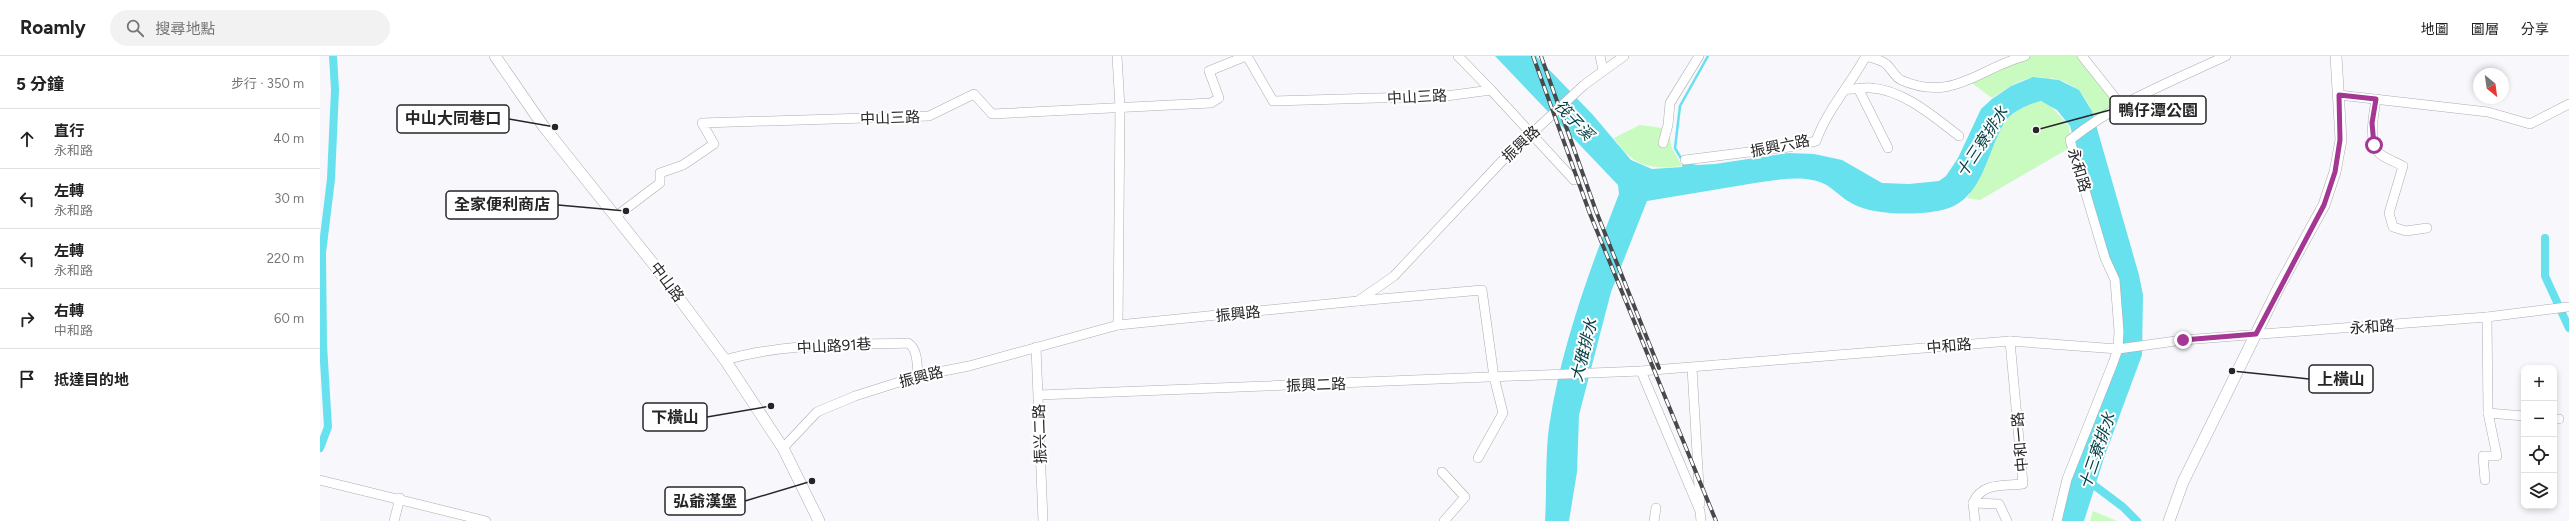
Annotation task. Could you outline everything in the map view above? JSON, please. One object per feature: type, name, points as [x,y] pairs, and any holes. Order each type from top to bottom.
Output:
[{"type":"main road","name":"中山路","points":[[495,56],[544,127],[725,360],[783,448],[819,521]]},
{"type":"main road","points":[[2169,521],[2183,482],[2256,334],[2324,205],[2331,185],[2340,140],[2336,56]]},
{"type":"street","points":[[1117,56],[1120,108],[1118,325]]},
{"type":"street","name":"中山三路","points":[[615,217],[660,183],[660,173],[683,165],[714,144],[702,123],[929,116],[974,94],[992,114],[1211,103],[1219,98],[1209,71],[1246,56],[1273,101],[1438,96],[1491,90]]},
{"type":"street","points":[[1458,56],[1533,133],[1574,180]]},
{"type":"street","points":[[1600,56],[1603,70]]},
{"type":"street","name":"振興路","points":[[783,448],[817,412],[855,396],[918,376],[969,366],[1118,325],[1358,302],[1394,276],[1502,161],[1603,70],[1624,56]]},
{"type":"street","points":[[1663,143],[1668,125],[1670,103],[1699,56]]},
{"type":"street","name":"振興六路","points":[[1685,160],[1789,147],[1816,141],[1830,110],[1846,90],[1866,56],[1885,63],[1900,79],[1941,89],[1974,79],[2003,62],[2025,56]]},
{"type":"street","points":[[2082,56],[2121,105]]},
{"type":"street","name":"永和路","points":[[2119,349],[2115,280],[2105,258],[2070,140],[2096,120],[2121,105],[2226,56]]},
{"type":"street","points":[[1846,90],[1871,88],[1898,96],[1929,113],[1959,136]]},
{"type":"street","points":[[1859,90],[1888,148]]},
{"type":"street","points":[[2339,95],[2488,112],[2530,124],[2569,104]]},
{"type":"street","points":[[2376,99],[2372,123],[2374,145],[2378,153],[2403,166],[2389,213],[2393,227],[2406,231],[2427,228]]},
{"type":"street","points":[[1358,302],[1482,290],[1494,377],[1503,413],[1478,458]]},
{"type":"street","name":"永和路","points":[[2256,334],[2361,328],[2487,317],[2567,307]]},
{"type":"street","points":[[2485,480],[2483,456],[2497,456],[2488,413],[2487,317]]},
{"type":"street","name":"中和路","points":[[1593,374],[1692,368],[2010,341],[2119,349],[2151,344],[2256,334]]},
{"type":"street","name":"中和一路","points":[[1973,503],[1977,493],[1988,487],[2024,484],[2010,341]]},
{"type":"street","name":"中山路91巷","points":[[725,360],[748,354],[802,347],[908,343],[912,346],[916,356],[918,376]]},
{"type":"street","name":"振兴二路","points":[[1036,347],[1043,521]]},
{"type":"street","points":[[2057,521],[2067,479],[2119,349]]},
{"type":"street","points":[[1692,368],[1701,521]]},
{"type":"street","points":[[1640,372],[1700,511]]},
{"type":"street","name":"振興二路","points":[[1039,395],[1593,374]]},
{"type":"street","points":[[2488,413],[2521,416]]},
{"type":"street","points":[[1442,472],[1465,497],[1444,521]]},
{"type":"street","points":[[320,480],[400,498],[486,521]]},
{"type":"street","points":[[394,521],[400,498]]},
{"type":"street","points":[[1975,521],[1973,503],[1999,504],[2007,521]]},
{"type":"street","points":[[1654,521],[1656,508]]},
{"type":"green space","points":[[2026,56],[2081,56],[2120,105],[2095,119],[2084,97],[2079,91],[2073,86],[2050,78],[2049,104],[2069,126],[2071,147],[1980,200],[1967,198],[1978,179],[1995,138],[2006,121],[2023,107],[2034,103],[2044,102],[2045,78],[2038,77],[2024,80],[1992,98],[1969,81]]},
{"type":"green space","points":[[1640,125],[1669,129],[1671,146],[1682,166],[1651,166],[1643,164],[1628,155],[1614,138]]},
{"type":"green space","points":[[2093,511],[2117,521],[2090,521]]},
{"type":"water","points":[[1495,56],[1536,56],[1593,115],[1631,160],[1652,169],[1682,167],[1683,162],[1697,165],[1715,164],[1788,153],[1814,154],[1842,160],[1882,183],[1909,184],[1939,181],[1946,176],[1958,158],[1981,109],[1992,99],[2011,86],[2033,77],[2059,80],[2079,90],[2092,111],[2139,275],[2143,295],[2142,355],[2105,455],[2084,521],[2059,521],[2069,480],[2121,327],[2107,256],[2070,126],[2057,110],[2041,101],[2023,108],[2007,119],[1998,135],[1975,187],[1968,196],[1959,203],[1939,211],[1900,214],[1874,211],[1853,204],[1822,183],[1806,179],[1772,181],[1647,201],[1611,292],[1579,415],[1577,472],[1569,521],[1545,521],[1548,438],[1554,397],[1569,337],[1587,279],[1619,194],[1618,185]]},
{"type":"waterway","points":[[320,448],[328,427],[323,345],[322,253],[331,179],[335,90],[333,56]]},
{"type":"waterway","points":[[1682,160],[1675,148],[1680,106],[1708,56]]},
{"type":"waterway","points":[[2545,238],[2545,276],[2569,328]]},
{"type":"waterway","name":"十三寮排水","points":[[2087,480],[2123,507],[2137,521]]},
{"type":"railway","points":[[1533,56],[1590,214],[1716,521]]},
{"type":"railway","points":[[1541,56],[1596,211],[1659,368]]},
{"type":"place","name":"中山大同巷口","points":[[555,127]]},
{"type":"place","name":"鴨仔潭公園","points":[[2036,130]]},
{"type":"place","name":"全家便利商店","points":[[626,211]]},
{"type":"place","name":"上橫山","points":[[2232,371]]},
{"type":"place","name":"下橫山","points":[[771,406]]},
{"type":"place","name":"弘爺漢堡","points":[[812,481]]},
{"type":"route","points":[[2183,340],[2256,334],[2279,287],[2324,205],[2335,172],[2340,140],[2339,95],[2376,99],[2372,123],[2374,145]]},
{"type":"water label","name":"筏子溪","points":[[1574,120]]},
{"type":"water label","name":"大雅排水","points":[[1584,350]]}]
